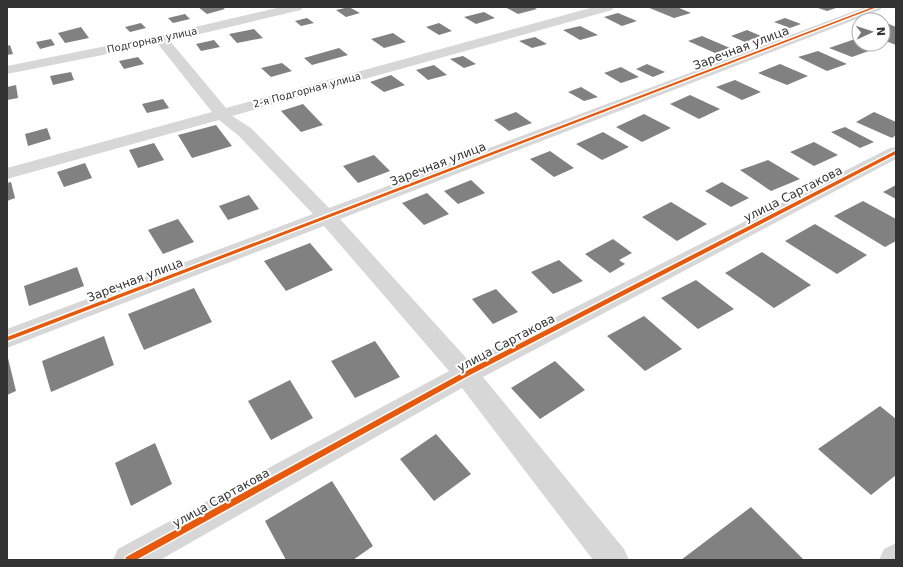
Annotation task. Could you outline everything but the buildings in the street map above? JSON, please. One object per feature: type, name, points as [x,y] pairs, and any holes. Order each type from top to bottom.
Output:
[{"type":"street","name":"Подгорная улица","points":[[7,70],[161,39],[297,7]]},
{"type":"street","name":"2-я Подгорная улица","points":[[7,174],[608,7]]},
{"type":"street","name":"Заречная улица","points":[[7,339],[876,7]]},
{"type":"street","points":[[161,39],[227,120],[245,132],[327,217],[466,374],[613,560]]},
{"type":"street","name":"улица Сартакова","points":[[129,560],[466,374],[896,152]]},
{"type":"cycle path","points":[[7,339],[876,7]]},
{"type":"cycle path","points":[[129,560],[466,374],[896,152]]}]
